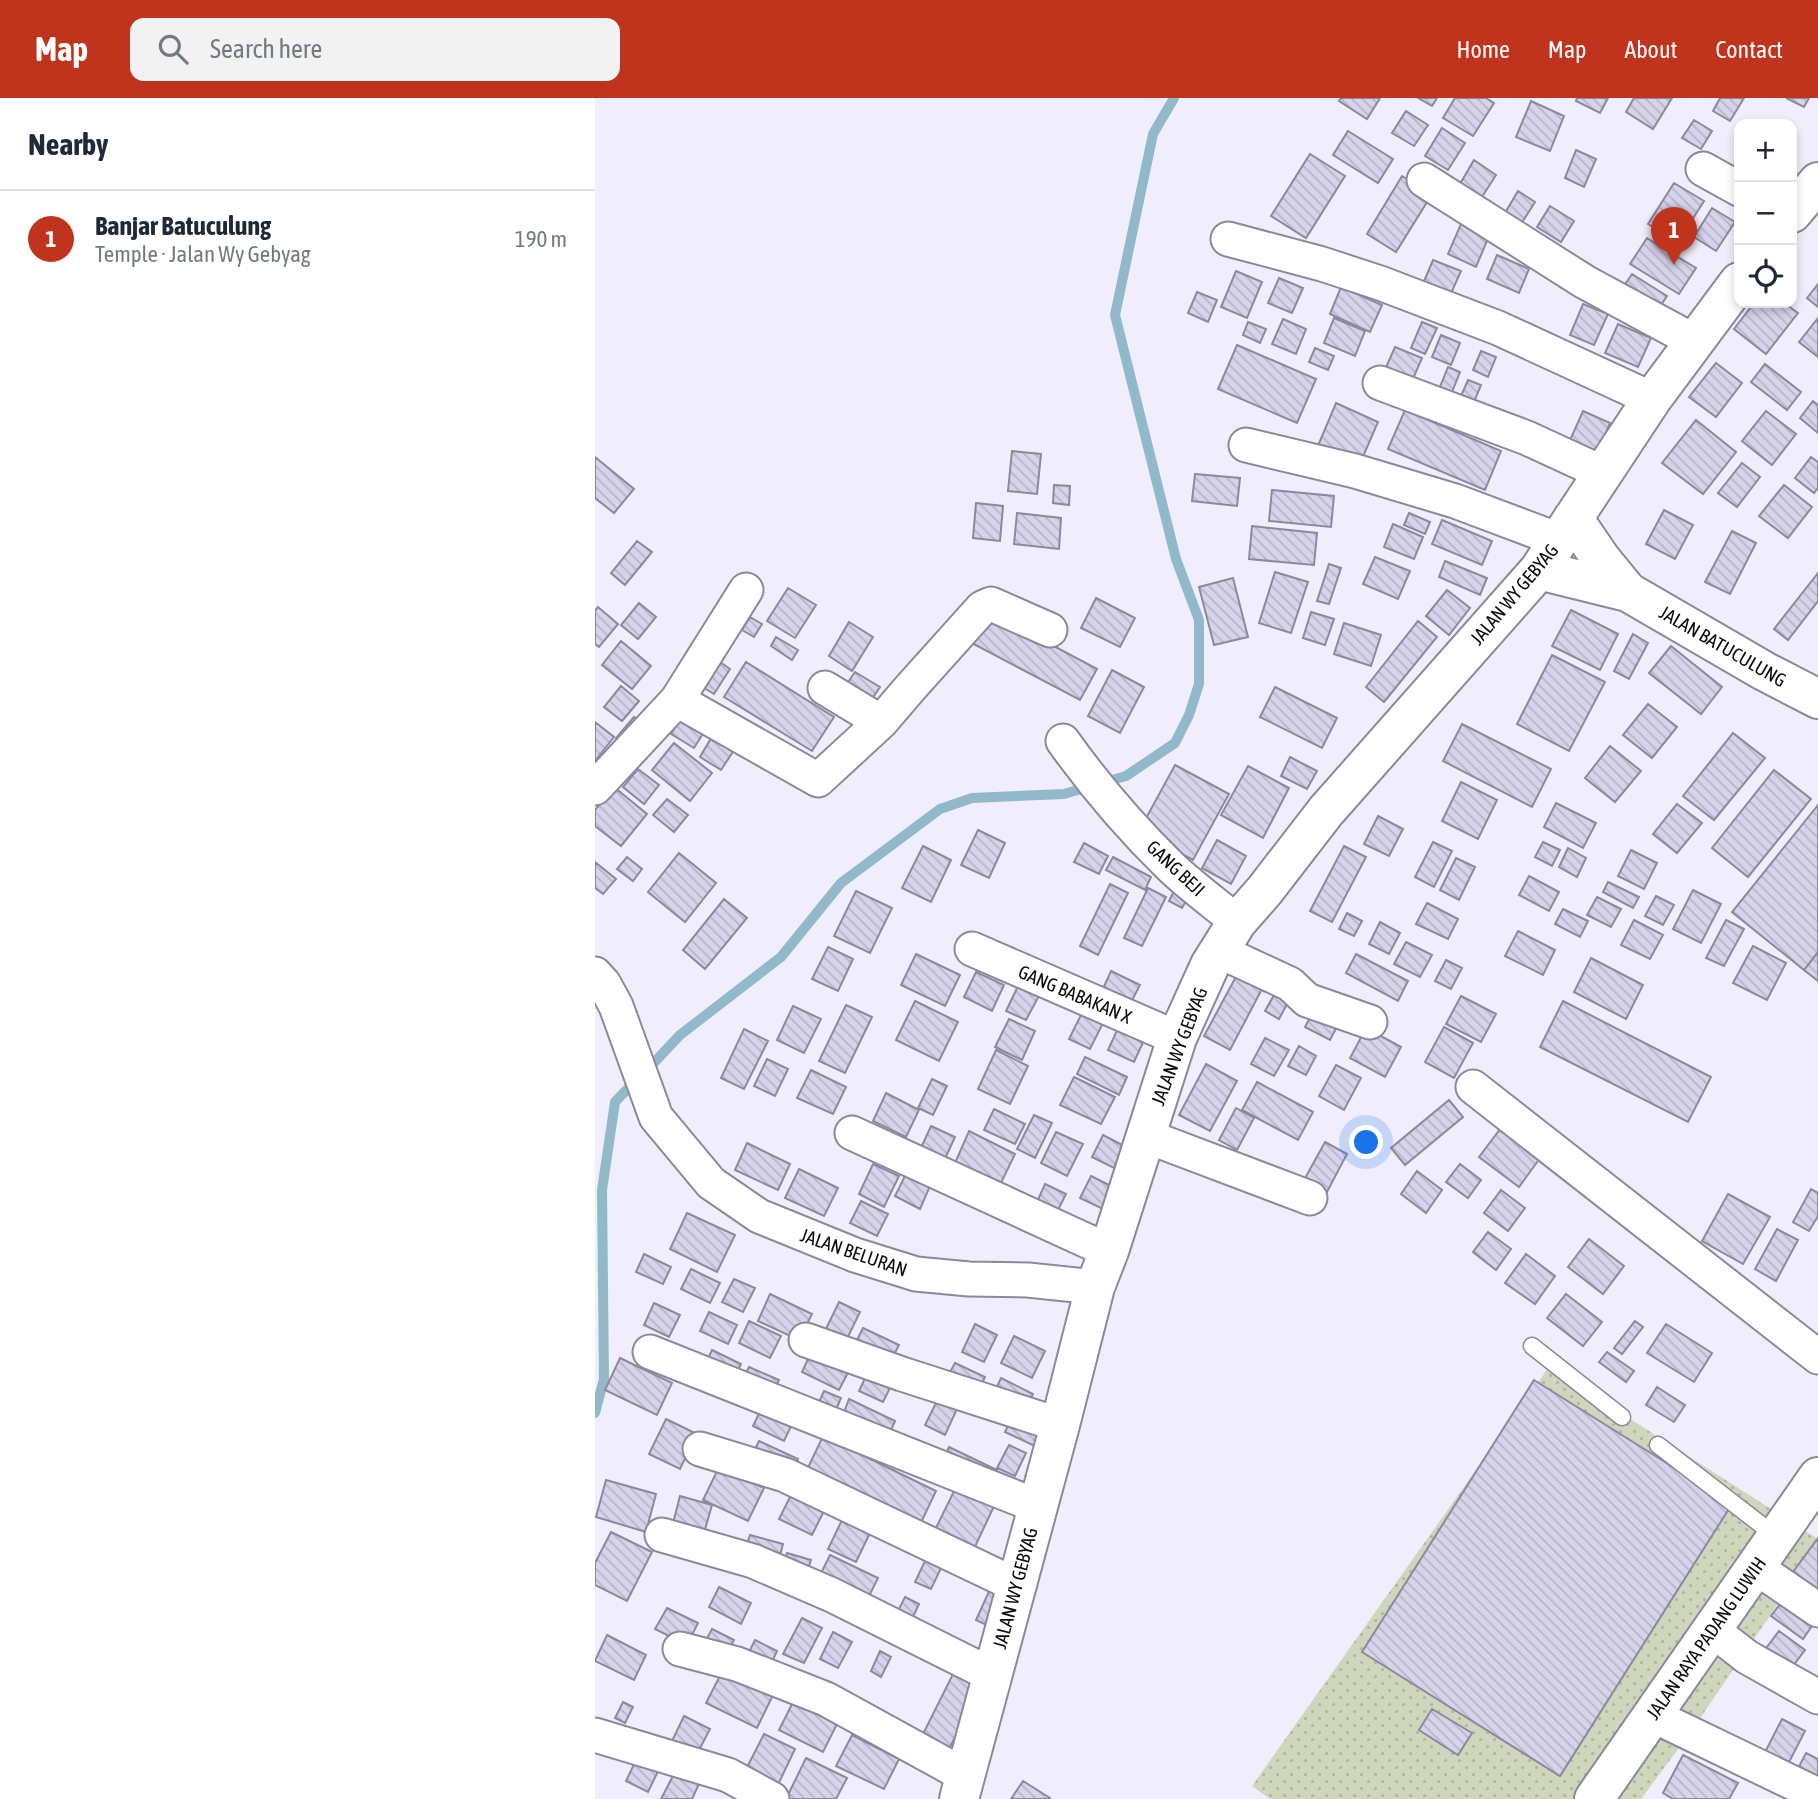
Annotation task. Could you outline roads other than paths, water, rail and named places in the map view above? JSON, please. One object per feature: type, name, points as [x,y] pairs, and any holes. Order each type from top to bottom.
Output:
[{"type":"street","points":[[1703,169],[1734,186]]},
{"type":"street","points":[[1425,180],[1585,282],[1694,341]]},
{"type":"street","points":[[1228,239],[1322,264],[1380,283],[1498,328],[1652,399]]},
{"type":"street","name":"JALAN WY GEBYAG","points":[[963,1787],[1095,1287],[1177,1038],[1210,965],[1228,937],[1326,811],[1557,543],[1652,399],[1734,289]]},
{"type":"street","points":[[1380,383],[1527,438],[1603,472]]},
{"type":"street","points":[[1246,445],[1355,471],[1443,497],[1557,543]]},
{"type":"street","name":"JALAN BATUCULUNG","points":[[1557,543],[1601,559],[1629,592]]},
{"type":"street","name":"JALAN BATUCULUNG","points":[[1557,543],[1629,592],[1818,699]]},
{"type":"street","points":[[595,788],[677,700],[746,590]]},
{"type":"street","points":[[677,700],[818,780],[881,722],[982,608],[991,604],[1050,630]]},
{"type":"street","points":[[825,688],[881,722]]},
{"type":"street","name":"GANG BEJI","points":[[1072,754],[1118,811],[1173,868],[1228,937],[1307,1000],[1370,1022]]},
{"type":"street","name":"GANG BABAKAN X","points":[[972,949],[1177,1038]]},
{"type":"street","name":"JALAN BELURAN","points":[[595,974],[616,1006],[656,1117],[711,1182],[759,1216],[855,1255],[916,1274],[969,1279],[1028,1280],[1095,1287]]},
{"type":"street","points":[[1473,1087],[1818,1357]]},
{"type":"street","points":[[852,1133],[1109,1251]]},
{"type":"street","points":[[1146,1136],[1310,1198]]},
{"type":"street","points":[[806,1340],[1060,1425]]},
{"type":"street","points":[[650,1352],[1037,1506]]},
{"type":"street","points":[[700,1449],[785,1475],[1016,1585]]},
{"type":"street","name":"JALAN RAYA PADANG LUWIH","points":[[1594,1799],[1818,1476]]},
{"type":"street","points":[[662,1535],[753,1561],[832,1595],[992,1675]]},
{"type":"street","points":[[1765,1552],[1818,1610]]},
{"type":"street","points":[[1711,1629],[1747,1657],[1818,1697]]},
{"type":"street","points":[[680,1649],[737,1664],[826,1699],[963,1787]]},
{"type":"street","points":[[1651,1715],[1818,1795]]},
{"type":"street","points":[[595,1735],[729,1775],[772,1799]]},
{"type":"lane","points":[[1532,1346],[1622,1416]]},
{"type":"lane","points":[[1658,1445],[1765,1552]]},
{"type":"waterway","points":[[647,1070],[680,1035],[781,957],[841,883],[940,809],[972,798],[1064,794],[1126,776],[1175,743],[1189,715],[1199,684],[1199,620],[1176,559],[1115,315],[1153,134],[1174,98]]},
{"type":"waterway","points":[[595,1413],[604,1379],[602,1190],[615,1102],[636,1080]]},
{"type":"place","name":"Banjar Batuculung","points":[[1674,265]]}]
